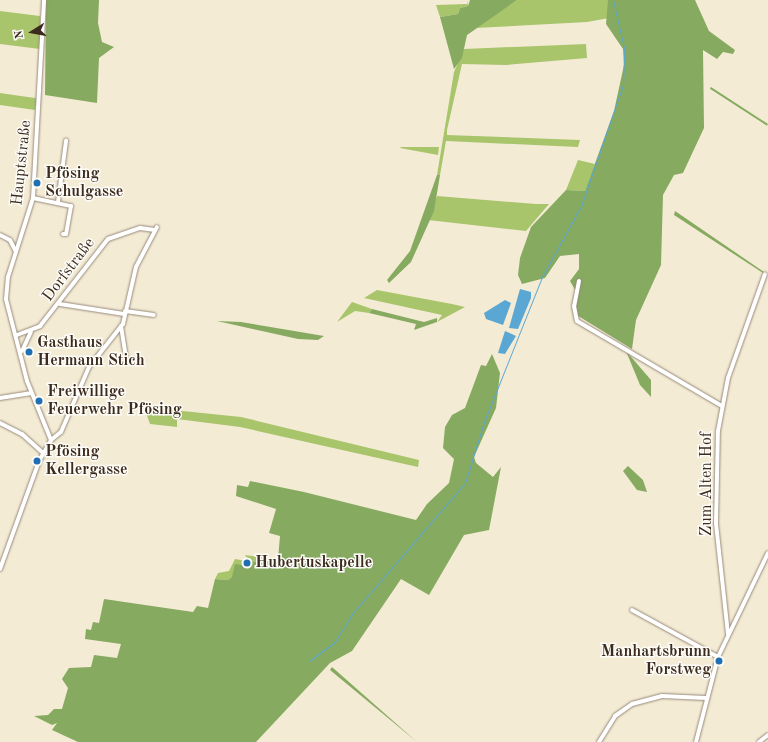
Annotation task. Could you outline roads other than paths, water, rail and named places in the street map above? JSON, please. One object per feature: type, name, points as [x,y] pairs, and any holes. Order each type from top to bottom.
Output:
[{"type":"street","name":"Hauptstraße","points":[[44,0],[42,80],[33,198],[6,282],[6,299],[22,351],[32,393],[51,440]]},
{"type":"street","points":[[58,202],[66,141]]},
{"type":"street","points":[[33,198],[58,202],[71,209],[66,234],[63,234]]},
{"type":"street","name":"Dorfstraße","points":[[22,351],[31,332],[60,304],[108,239],[140,228],[156,229],[136,267],[124,313]]},
{"type":"street","points":[[0,235],[10,240],[16,252]]},
{"type":"street","name":"Zum Alten Hof","points":[[728,634],[716,523],[722,406],[728,378],[765,274]]},
{"type":"street","points":[[578,281],[574,306],[577,321],[722,406]]},
{"type":"street","points":[[60,304],[124,313],[154,315]]},
{"type":"street","points":[[124,313],[121,326],[127,363]]},
{"type":"street","points":[[0,569],[34,474],[43,454],[51,440],[61,432],[89,367],[121,326]]},
{"type":"street","points":[[17,335],[31,332]]},
{"type":"street","points":[[0,398],[32,393]]},
{"type":"street","points":[[0,423],[22,434],[43,454]]},
{"type":"street","points":[[696,742],[706,698],[718,657],[768,553]]},
{"type":"street","points":[[632,610],[718,657]]},
{"type":"street","points":[[598,742],[615,716],[632,704],[662,696],[706,698]]},
{"type":"street","points":[[759,742],[768,735]]},
{"type":"water","points":[[520,289],[531,292],[531,298],[518,329],[509,328]]},
{"type":"water","points":[[505,300],[511,303],[503,325],[486,319],[484,313]]},
{"type":"water","points":[[505,331],[516,336],[505,354],[498,353]]},
{"type":"waterway","points":[[309,661],[334,643],[352,614],[465,483],[484,422],[542,277],[581,206],[623,85],[624,48],[613,0]]},
{"type":"place","name":"Pfösing Schulgasse","points":[[37,183]]},
{"type":"place","name":"Gasthaus Hermann Stich","points":[[29,352]]},
{"type":"place","name":"Freiwillige Feuerwehr Pfösing","points":[[39,401]]},
{"type":"place","name":"Pfösing Kellergasse","points":[[37,461]]},
{"type":"place","name":"Hubertuskapelle","points":[[247,563]]},
{"type":"place","name":"Manhartsbrunn Forstweg","points":[[719,661]]}]
